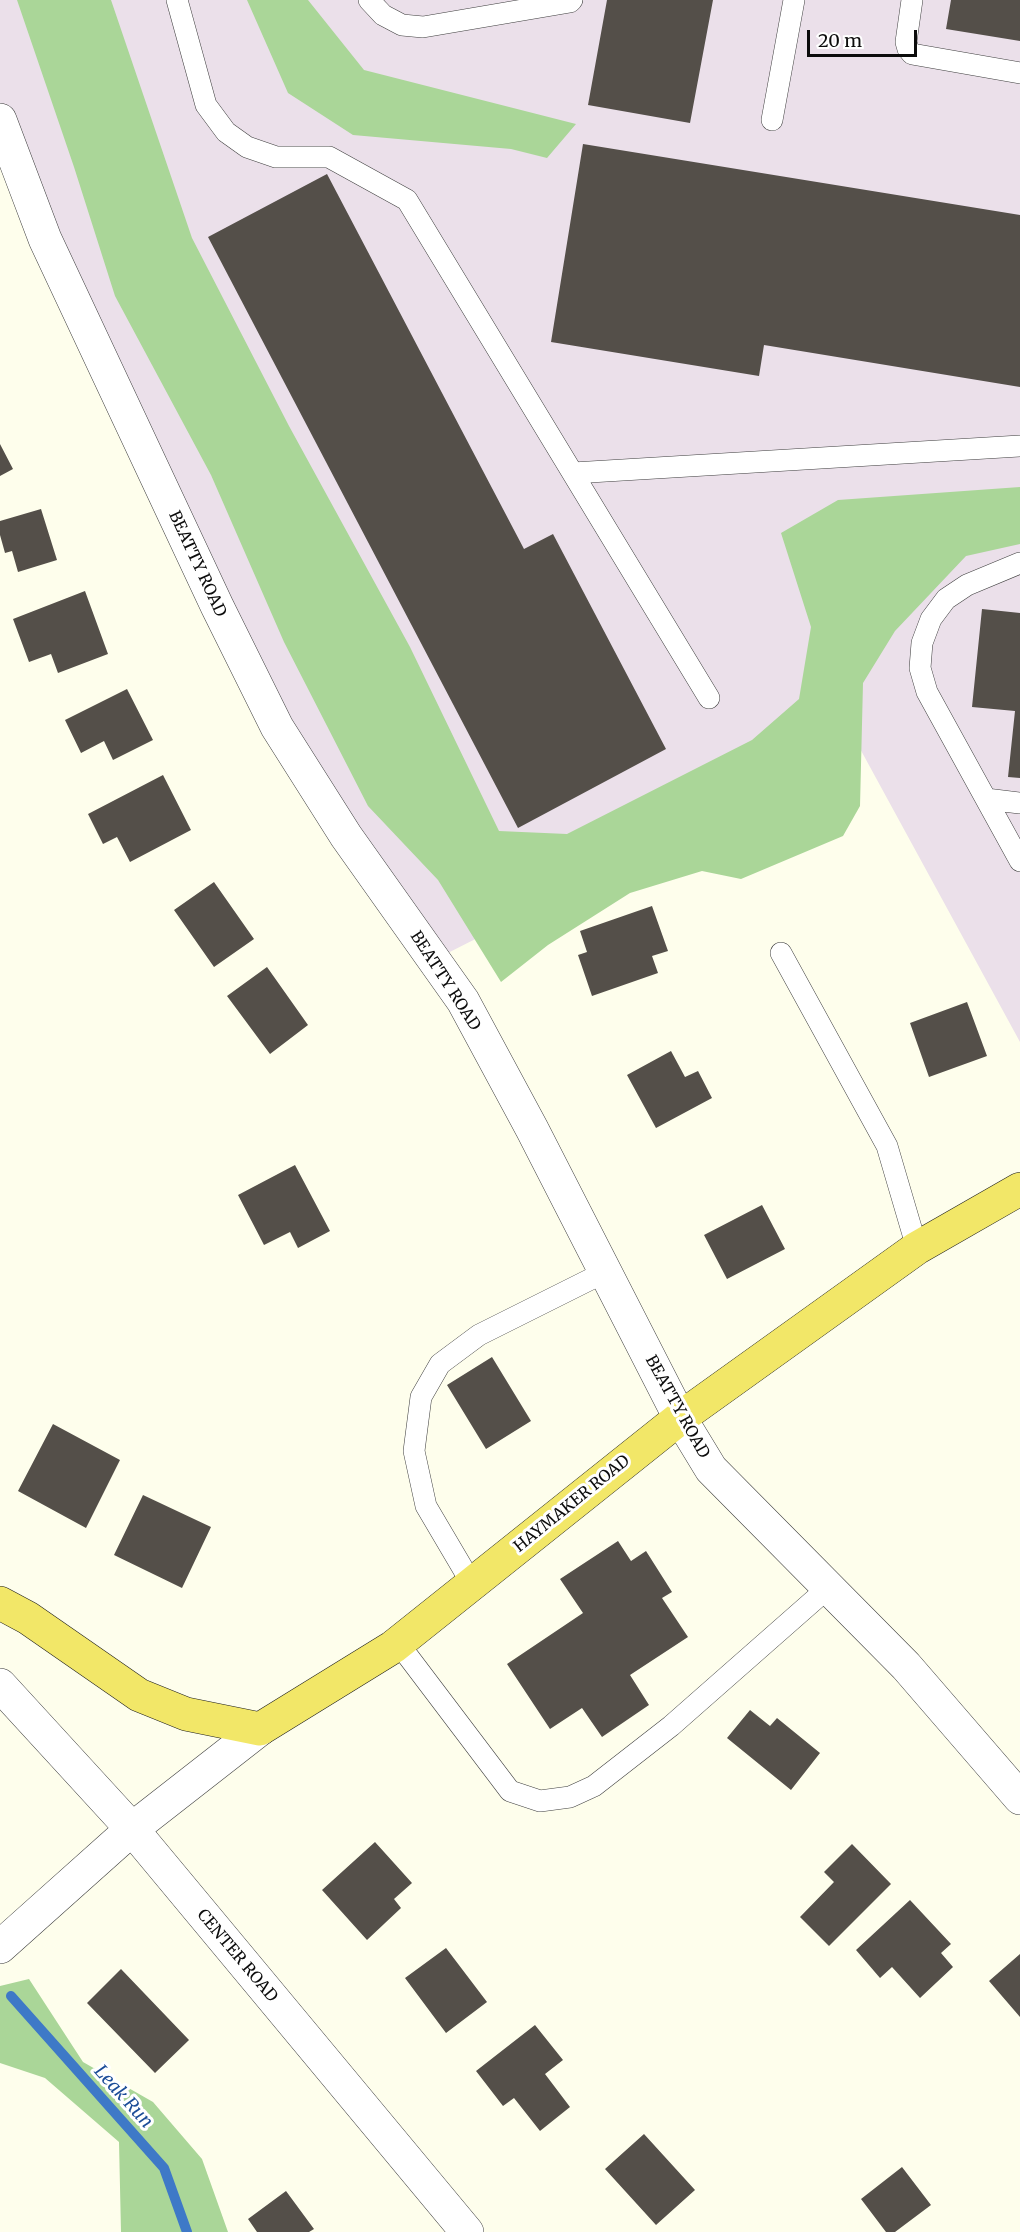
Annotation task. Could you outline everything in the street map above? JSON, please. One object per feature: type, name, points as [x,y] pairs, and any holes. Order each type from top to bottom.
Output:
[{"type":"main road","name":"HAYMAKER ROAD","points":[[260,1729],[398,1643],[680,1418],[917,1248],[1020,1188]]},
{"type":"main road","points":[[0,1603],[28,1618],[139,1695],[186,1714],[260,1729]]},
{"type":"street","name":"BEATTY ROAD","points":[[0,120],[45,239],[217,606],[277,727],[346,836],[463,1001],[680,1418],[711,1469],[906,1666],[1020,1798]]},
{"type":"street","name":"CENTER ROAD","points":[[0,1685],[132,1829],[467,2232]]},
{"type":"street","name":"HAYMAKER ROAD","points":[[0,1947],[132,1829],[260,1729]]},
{"type":"lane","points":[[177,0],[206,105],[226,132],[247,147],[276,157],[328,157],[406,200],[709,698]]},
{"type":"lane","points":[[369,0],[383,15],[402,25],[423,27],[572,0]]},
{"type":"lane","points":[[772,120],[794,0]]},
{"type":"lane","points":[[912,0],[906,42],[912,54],[1020,72]]},
{"type":"lane","points":[[573,473],[1020,446]]},
{"type":"lane","points":[[1020,563],[967,585],[946,599],[931,619],[922,643],[920,668],[927,692],[1020,861]]},
{"type":"lane","points":[[986,799],[1020,803]]},
{"type":"lane","points":[[781,953],[887,1146],[917,1248]]},
{"type":"lane","points":[[472,1584],[426,1506],[414,1451],[420,1397],[440,1364],[479,1335],[605,1272]]},
{"type":"lane","points":[[398,1643],[510,1791],[540,1801],[570,1797],[594,1786],[671,1726],[829,1587]]},
{"type":"shaded area","points":[[0,0],[1020,0],[1020,1042],[858,745],[434,960],[346,836],[0,120]]},
{"type":"green space","points":[[17,0],[111,0],[192,238],[289,426],[410,647],[499,831],[567,834],[752,740],[799,699],[811,627],[781,533],[838,500],[1020,487],[1020,544],[966,556],[895,631],[863,683],[860,806],[843,836],[741,879],[702,871],[630,893],[548,945],[501,982],[438,880],[368,806],[284,642],[211,475],[115,296]]},
{"type":"green space","points":[[247,0],[308,0],[364,70],[576,124],[547,158],[511,149],[353,135],[288,93]]},
{"type":"green space","points":[[29,1979],[83,2062],[153,2102],[202,2159],[228,2232],[121,2232],[119,2142],[45,2078],[0,2063],[0,1986]]},
{"type":"building","points":[[607,0],[713,0],[690,123],[588,105]]},
{"type":"building","points":[[951,0],[1020,0],[1020,41],[946,29]]},
{"type":"building","points":[[583,144],[1020,215],[1020,387],[764,345],[759,376],[551,342]]},
{"type":"building","points":[[327,174],[524,549],[553,534],[666,749],[518,828],[208,237]]},
{"type":"building","points":[[0,444],[13,469],[0,476]]},
{"type":"building","points":[[41,509],[57,560],[18,572],[12,551],[5,553],[0,535],[0,521]]},
{"type":"building","points":[[85,591],[108,654],[58,673],[51,654],[29,662],[13,619]]},
{"type":"building","points":[[982,609],[1020,613],[1020,778],[1008,777],[1015,711],[972,707]]},
{"type":"building","points":[[127,689],[153,740],[113,760],[104,741],[81,753],[65,720]]},
{"type":"building","points":[[163,775],[191,830],[130,862],[117,837],[103,844],[88,814]]},
{"type":"building","points":[[214,882],[254,939],[214,967],[174,910]]},
{"type":"building","points":[[652,906],[668,951],[652,956],[658,973],[592,996],[578,955],[587,952],[580,931]]},
{"type":"building","points":[[267,967],[308,1025],[270,1054],[227,996]]},
{"type":"building","points":[[967,1002],[987,1056],[929,1077],[910,1023]]},
{"type":"building","points":[[671,1051],[685,1077],[698,1071],[712,1098],[656,1128],[627,1075]]},
{"type":"building","points":[[295,1165],[330,1231],[298,1248],[290,1232],[264,1245],[238,1195]]},
{"type":"building","points":[[762,1205],[785,1249],[727,1279],[704,1235]]},
{"type":"building","points":[[492,1357],[531,1421],[486,1449],[447,1385]]},
{"type":"building","points":[[53,1424],[120,1460],[86,1528],[18,1491]]},
{"type":"building","points":[[143,1495],[211,1527],[182,1588],[114,1555]]},
{"type":"building","points":[[618,1541],[631,1561],[646,1551],[672,1592],[662,1598],[688,1637],[630,1675],[649,1705],[602,1737],[582,1708],[550,1729],[507,1664],[583,1613],[560,1579]]},
{"type":"building","points":[[750,1710],[770,1726],[777,1718],[820,1753],[791,1790],[727,1738]]},
{"type":"building","points":[[375,1842],[412,1883],[394,1899],[401,1908],[367,1940],[322,1890]]},
{"type":"building","points":[[852,1844],[891,1884],[829,1946],[800,1917],[834,1882],[824,1872]]},
{"type":"building","points":[[910,1900],[951,1944],[941,1953],[953,1967],[920,1998],[892,1967],[880,1978],[856,1950]]},
{"type":"building","points":[[446,1948],[487,2002],[446,2033],[405,1978]]},
{"type":"building","points":[[1020,1954],[1020,2017],[989,1981]]},
{"type":"building","points":[[121,1969],[189,2040],[155,2073],[87,2003]]},
{"type":"building","points":[[535,2025],[563,2060],[545,2074],[570,2107],[540,2131],[514,2098],[503,2106],[476,2071]]},
{"type":"building","points":[[644,2134],[695,2190],[656,2225],[605,2169]]},
{"type":"building","points":[[902,2167],[931,2205],[895,2232],[886,2232],[861,2199]]},
{"type":"building","points":[[286,2191],[314,2229],[309,2232],[257,2232],[248,2219]]},
{"type":"waterway","name":"Leak Run","points":[[11,1996],[164,2168],[187,2232]]}]
